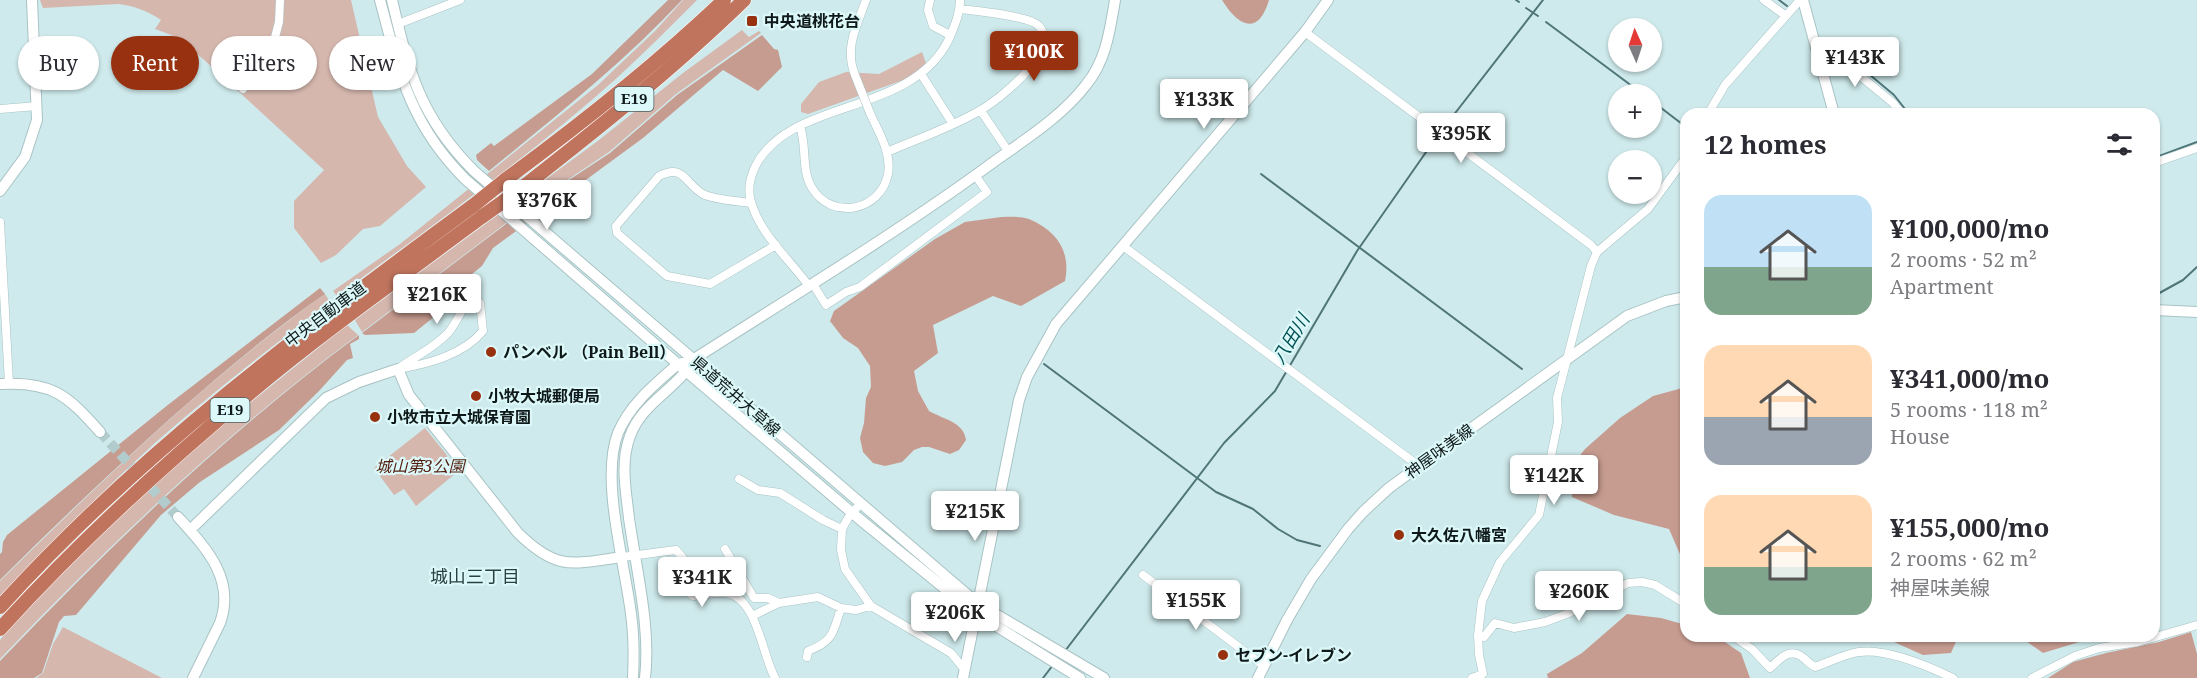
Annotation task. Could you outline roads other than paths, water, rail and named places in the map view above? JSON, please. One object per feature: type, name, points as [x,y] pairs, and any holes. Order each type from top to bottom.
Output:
[{"type":"highway","name":"中央自動車道","points":[[0,607],[121,485],[242,380],[624,89],[692,31],[724,0]]},
{"type":"highway","name":"中央自動車道","points":[[0,629],[77,549],[200,435],[253,390],[353,312],[518,191],[632,101],[744,0]]},
{"type":"street","points":[[0,191],[25,157],[34,131],[38,106],[32,0]]},
{"type":"street","points":[[275,36],[279,22],[280,0]]},
{"type":"street","name":"県道荒井大草線","points":[[380,0],[395,58],[410,102],[433,142],[449,163],[687,372],[853,513],[1043,657],[1080,678]]},
{"type":"street","name":"県道荒井大草線","points":[[392,0],[405,56],[420,98],[431,118],[458,155],[474,171],[694,359],[976,608],[1052,647],[1104,678]]},
{"type":"street","points":[[398,24],[460,0]]},
{"type":"street","points":[[800,126],[805,145],[807,179],[817,196],[841,209],[861,206],[880,192],[888,173],[887,152],[850,59],[850,47],[867,0]]},
{"type":"street","points":[[930,0],[928,10],[933,26],[950,35]]},
{"type":"street","points":[[633,678],[631,614],[611,471],[618,433],[634,405],[678,364],[694,359],[938,202],[1068,106],[1088,84],[1101,61],[1110,32],[1115,0]]},
{"type":"street","points":[[964,674],[1012,426],[1027,377],[1056,324],[1305,32],[1328,0]]},
{"type":"street","points":[[1764,0],[1786,16]]},
{"type":"street","points":[[1712,108],[1725,85],[1801,0]]},
{"type":"street","points":[[1801,0],[1832,108]]},
{"type":"street","points":[[887,152],[981,111],[1036,62],[1044,47],[1043,33],[1039,25],[1026,18],[960,4],[950,35],[936,59],[921,74],[887,93],[800,126],[775,141],[759,159],[750,182],[751,203],[764,230],[826,304],[860,287],[987,192],[975,175]]},
{"type":"street","points":[[1305,32],[1591,245],[1597,252]]},
{"type":"street","points":[[1815,47],[1827,46],[1897,108]]},
{"type":"street","points":[[921,74],[952,124]]},
{"type":"street","points":[[0,109],[38,106]]},
{"type":"street","points":[[981,111],[1008,151]]},
{"type":"street","points":[[2160,161],[2197,148]]},
{"type":"street","points":[[1472,678],[1483,674],[1478,635],[1482,601],[1500,562],[1539,515],[1558,422],[1557,398],[1597,252],[1648,209],[1680,165]]},
{"type":"street","points":[[751,203],[704,194],[680,172],[668,172],[659,176],[616,226],[617,233],[667,276],[710,284],[776,245]]},
{"type":"street","points":[[0,222],[4,384],[38,385],[52,390],[76,405],[100,432]]},
{"type":"street","points":[[1123,246],[1419,466]]},
{"type":"street","name":"神屋味美線","points":[[1258,678],[1311,579],[1332,549],[1363,512],[1389,488],[1627,316],[1665,301],[1680,298]]},
{"type":"street","points":[[190,530],[326,398],[350,385],[458,352],[473,342],[483,331],[480,303],[474,300],[469,302],[446,335],[429,350],[410,359],[398,369]]},
{"type":"street","points":[[2160,310],[2197,312]]},
{"type":"street","points":[[645,678],[646,645],[624,470],[628,441],[643,412],[687,372],[694,359]]},
{"type":"street","points":[[398,369],[409,395],[518,533],[535,550],[558,561],[572,563],[676,550],[683,558],[689,593],[693,596],[726,593],[737,597],[752,616],[768,666],[775,678]]},
{"type":"street","points":[[739,479],[758,490],[780,493],[802,508],[842,529]]},
{"type":"street","points":[[860,504],[842,529],[841,550],[845,569],[870,606],[951,652],[964,674]]},
{"type":"street","points":[[178,517],[217,564],[225,594],[224,614],[194,678]]},
{"type":"street","points":[[725,549],[754,598],[768,598],[779,603]]},
{"type":"street","points":[[1143,575],[1264,666]]},
{"type":"street","points":[[1478,635],[1484,637],[1495,623],[1514,628],[1545,622],[1569,613],[1628,583],[1642,582],[1655,585],[1680,600]]},
{"type":"street","points":[[752,616],[779,603],[818,597],[841,608],[856,610],[870,606]]},
{"type":"street","points":[[807,657],[808,651],[825,645],[841,608]]},
{"type":"street","points":[[2160,636],[2197,625]]},
{"type":"street","points":[[1742,642],[1770,668],[1786,654],[1791,653],[1799,655],[1815,667],[1857,652],[1871,651],[1933,668],[1953,678]]},
{"type":"street","points":[[2032,678],[2074,656],[2099,648],[2138,642]]},
{"type":"waterway","name":"八田川","points":[[1442,130],[1543,0]]},
{"type":"waterway","points":[[1779,0],[1787,6]]},
{"type":"waterway","name":"八田川","points":[[1526,8],[1538,16]]},
{"type":"waterway","points":[[1546,22],[1629,84]]},
{"type":"waterway","points":[[1833,44],[1894,95],[1904,108]]},
{"type":"waterway","points":[[1662,109],[1680,122]]},
{"type":"waterway","name":"八田川","points":[[1065,651],[1224,443],[1275,391],[1357,251],[1438,135]]},
{"type":"waterway","points":[[2160,156],[2197,142]]},
{"type":"waterway","points":[[1261,174],[1522,369]]},
{"type":"waterway","points":[[2160,293],[2183,280],[2197,267]]},
{"type":"waterway","points":[[1044,364],[1216,492],[1253,509],[1278,529],[1297,540],[1320,546]]},
{"type":"waterway","name":"八田川","points":[[1043,678],[1053,665]]},
{"type":"tunnel","points":[[100,432],[178,517]]},
{"type":"place","name":"中央道桃花台","points":[[752,21]]},
{"type":"place","name":"パンベル （Pain Bell）","points":[[491,352]]},
{"type":"place","name":"小牧大城郵便局","points":[[476,396]]},
{"type":"place","name":"小牧市立大城保育園","points":[[375,417]]},
{"type":"place","name":"大久佐八幡宮","points":[[1399,535]]},
{"type":"place","name":"セブン-イレブン","points":[[1223,655]]},
{"type":"district","name":"城山三丁目","points":[[475,577]]},
{"type":"park label","name":"城山第3公園","points":[[420,466]]}]
